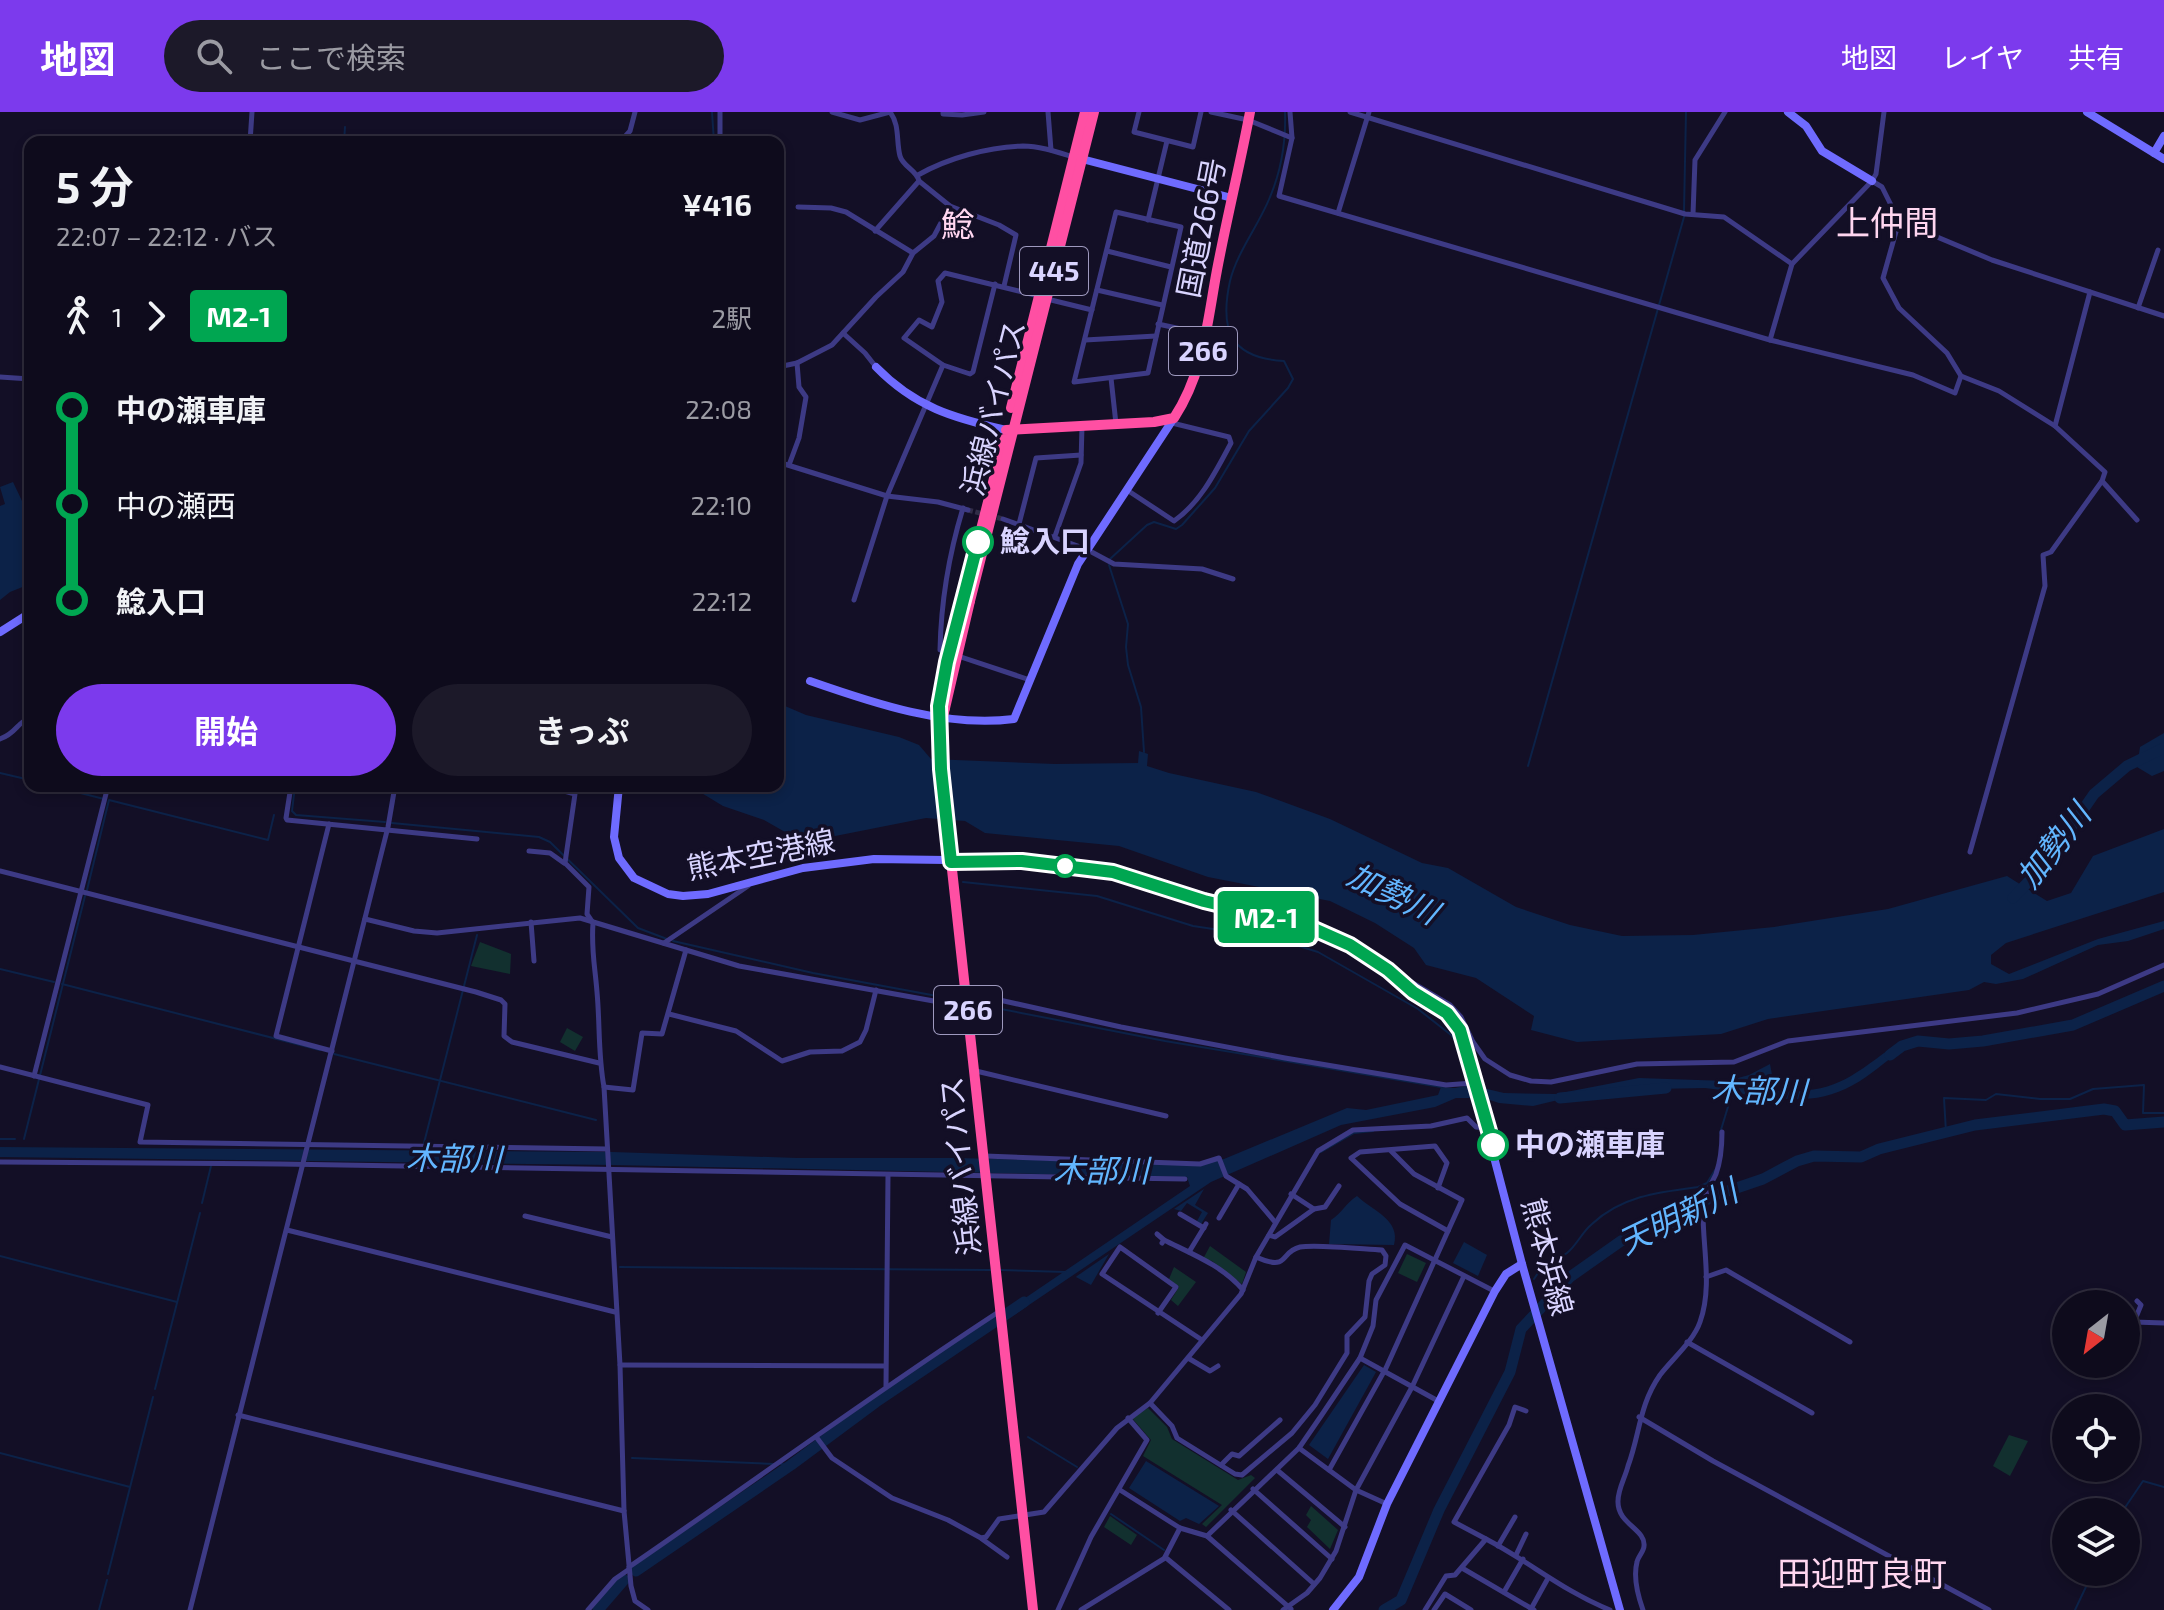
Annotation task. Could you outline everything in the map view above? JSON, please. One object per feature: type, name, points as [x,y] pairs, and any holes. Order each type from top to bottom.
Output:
[{"type":"highway","name":"浜線バイパス","points":[[1033,1610],[940,757],[942,710],[1077,158],[1085,112]]},
{"type":"highway","name":"浜線バイパス","points":[[1077,158],[1094,112]]},
{"type":"highway","name":"国道266号","points":[[1173,420],[1196,378],[1207,334],[1249,116]]},
{"type":"highway","name":"266","points":[[1009,430],[1173,420]]},
{"type":"main road","points":[[1788,112],[1806,126],[1822,151],[1872,181]]},
{"type":"main road","points":[[2087,112],[2164,159]]},
{"type":"main road","points":[[2154,153],[2164,136]]},
{"type":"main road","points":[[1077,158],[1232,198]]},
{"type":"main road","points":[[876,367],[926,405],[950,417],[1009,430]]},
{"type":"main road","points":[[810,681],[860,699],[1014,719],[1086,549],[1173,420]]},
{"type":"main road","points":[[0,632],[24,617]]},
{"type":"main road","name":"熊本空港線","points":[[618,792],[615,847],[624,867],[634,878],[651,888],[683,896],[752,884],[821,864],[951,858]]},
{"type":"main road","name":"熊本浜線","points":[[951,858],[1022,861],[1113,872],[1204,901],[1305,925],[1350,945],[1447,1013],[1460,1030],[1522,1264],[1620,1610]]},
{"type":"main road","points":[[1333,1610],[1359,1577],[1387,1504],[1495,1291],[1506,1274],[1522,1264]]},
{"type":"street","points":[[250,136],[252,112]]},
{"type":"street","points":[[625,136],[635,112]]},
{"type":"street","points":[[720,112],[720,136]]},
{"type":"street","points":[[832,112],[860,120],[890,112],[895,119],[901,159],[918,178],[950,206],[1016,235],[1004,286]]},
{"type":"street","points":[[943,112],[962,115],[984,112]]},
{"type":"street","points":[[1048,112],[1051,150]]},
{"type":"street","points":[[1139,112],[1134,132],[1193,147],[1201,112]]},
{"type":"street","points":[[1211,112],[1249,116],[1292,138]]},
{"type":"street","points":[[1290,112],[1292,138],[1279,196],[1770,340],[1913,375],[1955,393],[1961,376]]},
{"type":"street","points":[[1350,112],[1368,114],[1685,214],[1724,217],[1792,264]]},
{"type":"street","points":[[1693,214],[1695,160],[1725,112]]},
{"type":"street","points":[[1770,340],[1792,264],[1876,174],[1884,112]]},
{"type":"street","points":[[1338,213],[1368,114]]},
{"type":"street","points":[[1148,220],[1167,141]]},
{"type":"street","points":[[875,231],[918,178],[947,161],[1022,146],[1077,158]]},
{"type":"street","points":[[1872,181],[1882,187],[1899,221],[1992,260],[2164,316]]},
{"type":"street","points":[[784,366],[797,363],[832,345],[903,272],[913,253],[934,236],[950,206]]},
{"type":"street","points":[[798,207],[831,208],[846,212],[913,253]]},
{"type":"street","points":[[1116,212],[1181,227],[1148,373],[1074,382],[1107,251],[1116,212]]},
{"type":"street","points":[[1899,221],[1883,278],[1899,308],[1947,353],[1961,376],[1999,391],[2055,426],[2105,472],[2102,481],[2051,552],[2043,555],[2045,586],[1970,852]]},
{"type":"street","points":[[2138,308],[2158,250]]},
{"type":"street","points":[[1107,251],[1171,267]]},
{"type":"street","points":[[995,284],[970,374],[943,365],[904,338],[919,320],[932,327],[942,302],[938,281],[945,273],[995,284],[1004,286],[1092,310]]},
{"type":"street","points":[[1096,290],[1162,305]]},
{"type":"street","points":[[2055,426],[2090,292]]},
{"type":"street","points":[[1158,324],[1207,334]]},
{"type":"street","points":[[843,333],[876,367]]},
{"type":"street","points":[[1084,340],[1156,336]]},
{"type":"street","points":[[789,465],[799,438],[806,397],[799,387],[797,363]]},
{"type":"street","points":[[854,600],[887,496],[943,365]]},
{"type":"street","points":[[0,377],[24,379]]},
{"type":"street","points":[[1111,378],[1116,425]]},
{"type":"street","points":[[1127,490],[1174,521],[1186,513],[1211,481],[1231,443],[1229,437],[1173,420]]},
{"type":"street","points":[[1055,536],[1081,463],[1082,426]]},
{"type":"street","points":[[1019,524],[1036,458],[1081,455]]},
{"type":"street","points":[[784,464],[887,496],[966,509],[952,545],[940,626],[940,650],[1030,680]]},
{"type":"street","points":[[2102,481],[2137,520]]},
{"type":"street","points":[[1003,519],[1055,536],[1114,564],[1202,569],[1233,579]]},
{"type":"street","points":[[0,739],[14,733],[24,721]]},
{"type":"street","points":[[34,1076],[106,792]]},
{"type":"street","points":[[290,792],[287,820],[477,839]]},
{"type":"street","points":[[190,1610],[390,820],[394,792]]},
{"type":"street","points":[[565,858],[575,794],[568,792]]},
{"type":"street","points":[[329,824],[276,1036],[332,1051]]},
{"type":"street","points":[[529,851],[565,858],[589,887],[587,914],[593,923],[591,952],[597,992],[599,1063],[604,1087],[608,1149],[620,1365],[624,1511],[635,1601],[648,1610]]},
{"type":"street","points":[[0,871],[501,1000],[505,1004],[504,1036],[512,1042],[599,1063]]},
{"type":"street","points":[[663,944],[752,884]]},
{"type":"street","points":[[365,919],[414,931],[437,933],[572,917],[739,966],[968,1007]]},
{"type":"street","points":[[531,922],[534,961]]},
{"type":"street","points":[[604,1087],[633,1090],[642,1033],[662,1034],[686,950]]},
{"type":"street","points":[[1388,970],[1450,1005],[1461,1017],[1485,1059],[1510,1075],[1551,1082],[1637,1064],[1734,1062],[1788,1041],[2017,1013],[2098,994],[2164,965]]},
{"type":"street","points":[[669,1014],[736,1031],[782,1061],[810,1052],[842,1051],[860,1042],[876,990]]},
{"type":"street","points":[[966,992],[1121,1027],[1271,1055],[1446,1085],[1473,1083]]},
{"type":"street","points":[[0,1067],[148,1105],[140,1142],[608,1149]]},
{"type":"street","points":[[975,1071],[1166,1116]]},
{"type":"street","points":[[981,1538],[986,1537],[999,1519],[1044,1512],[1128,1418],[1150,1403],[1243,1290],[1256,1257],[1318,1151],[1353,1130],[1431,1126],[1467,1118],[1476,1127],[1488,1128]]},
{"type":"street","points":[[1643,1610],[1637,1591],[1636,1564],[1644,1546],[1641,1535],[1620,1514],[1618,1501],[1639,1417],[1658,1378],[1700,1325],[1706,1277],[1703,1207],[1717,1171],[1722,1132]]},
{"type":"street","points":[[1438,1188],[1447,1163],[1435,1146],[1360,1152],[1351,1158],[1400,1204],[1448,1231]]},
{"type":"street","points":[[1329,1470],[1384,1371],[1462,1200],[1414,1174],[1391,1151]]},
{"type":"street","points":[[985,1157],[1200,1164],[1219,1158],[1226,1176],[1247,1189],[1275,1222]]},
{"type":"street","points":[[0,1162],[1185,1179]]},
{"type":"street","points":[[886,1387],[888,1175]]},
{"type":"street","points":[[1219,1218],[1239,1184]]},
{"type":"street","points":[[1269,1235],[1275,1237],[1314,1209],[1325,1207],[1339,1186]]},
{"type":"street","points":[[1291,1194],[1314,1209]]},
{"type":"street","points":[[1180,1214],[1205,1226],[1189,1252]]},
{"type":"street","points":[[525,1216],[612,1237]]},
{"type":"street","points":[[287,1230],[615,1312]]},
{"type":"street","points":[[1157,1234],[1163,1241],[1212,1264],[1235,1280],[1243,1290]]},
{"type":"street","points":[[1207,1536],[1299,1448],[1360,1358],[1373,1326],[1376,1300],[1405,1245],[1495,1291]]},
{"type":"street","points":[[1158,1313],[1176,1287],[1120,1247],[1102,1274],[1158,1313],[1202,1340]]},
{"type":"street","points":[[1150,1403],[1172,1426],[1177,1438],[1235,1474],[1242,1475],[1292,1433],[1315,1405],[1347,1353],[1347,1336],[1365,1317],[1369,1281],[1372,1274],[1385,1265],[1386,1256],[1382,1250],[1299,1247],[1277,1263],[1256,1257]]},
{"type":"street","points":[[1706,1277],[1726,1270],[1850,1342]]},
{"type":"street","points":[[1120,1490],[1180,1528],[1207,1536],[1288,1609],[1314,1584],[1332,1559],[1356,1490],[1412,1387],[1464,1276]]},
{"type":"street","points":[[588,1610],[629,1568],[886,1387],[1001,1312]]},
{"type":"street","points":[[2140,1322],[2164,1323]]},
{"type":"street","points":[[1687,1342],[1812,1413]]},
{"type":"street","points":[[1188,1358],[1210,1371],[1218,1366]]},
{"type":"street","points":[[1360,1358],[1440,1402]]},
{"type":"street","points":[[620,1365],[885,1366]]},
{"type":"street","points":[[1526,1411],[1515,1407],[1509,1425],[1454,1522],[1523,1559],[1548,1579],[1610,1610]]},
{"type":"street","points":[[238,1415],[624,1511]]},
{"type":"street","points":[[1639,1417],[1989,1610]]},
{"type":"street","points":[[1058,1610],[1091,1537],[1147,1440],[1128,1418]]},
{"type":"street","points":[[1221,1465],[1232,1454],[1239,1456],[1280,1420]]},
{"type":"street","points":[[817,1438],[826,1451],[892,1498],[948,1520],[1007,1557]]},
{"type":"street","points":[[1299,1448],[1356,1490],[1387,1504]]},
{"type":"street","points":[[1277,1470],[1345,1527]]},
{"type":"street","points":[[1253,1489],[1332,1559]]},
{"type":"street","points":[[1231,1510],[1314,1584]]},
{"type":"street","points":[[1498,1546],[1515,1517]]},
{"type":"street","points":[[1081,1610],[1165,1557],[1180,1528]]},
{"type":"street","points":[[1516,1555],[1526,1534]]},
{"type":"street","points":[[1425,1610],[1446,1576],[1453,1577],[1486,1539]]},
{"type":"street","points":[[1165,1557],[1224,1609]]},
{"type":"street","points":[[1504,1592],[1523,1559]]},
{"type":"street","points":[[1462,1567],[1532,1609],[1548,1579]]},
{"type":"street","points":[[1434,1610],[1445,1594],[1471,1610]]},
{"type":"green space","points":[[480,942],[511,954],[510,974],[471,966]]},
{"type":"green space","points":[[567,1028],[583,1037],[575,1051],[560,1042]]},
{"type":"green space","points":[[1210,1246],[1246,1272],[1242,1284],[1212,1261],[1203,1259]]},
{"type":"green space","points":[[1407,1254],[1426,1263],[1417,1282],[1398,1273]]},
{"type":"green space","points":[[1174,1267],[1196,1282],[1178,1306],[1171,1300],[1179,1287],[1169,1279]]},
{"type":"green space","points":[[1148,1408],[1167,1427],[1172,1439],[1238,1480],[1251,1475],[1255,1478],[1206,1527],[1202,1524],[1222,1505],[1143,1456],[1151,1440],[1132,1418]]},
{"type":"green space","points":[[2009,1435],[2028,1441],[2010,1476],[1993,1466]]},
{"type":"green space","points":[[1311,1506],[1338,1530],[1330,1549],[1307,1527],[1311,1520],[1306,1515]]},
{"type":"green space","points":[[1110,1516],[1137,1535],[1131,1545],[1104,1527]]},
{"type":"water","points":[[13,482],[24,500],[24,586],[0,600],[0,506],[5,504],[0,487]]},
{"type":"water","points":[[784,706],[806,715],[899,737],[919,745],[931,759],[1055,764],[1138,763],[1139,751],[1148,754],[1147,766],[1256,792],[1330,819],[1422,863],[1448,868],[1516,907],[1570,925],[1622,936],[1693,935],[1774,927],[1888,909],[2007,876],[2047,901],[2071,893],[2093,856],[2164,829],[2164,892],[2006,943],[1991,955],[1991,964],[2009,974],[2098,939],[2164,921],[2164,929],[2128,941],[2098,945],[2023,979],[1996,984],[1984,982],[1969,990],[1768,1019],[1721,1034],[1577,1042],[1531,1030],[1534,1016],[1476,978],[1426,965],[1414,948],[1375,923],[1330,901],[1208,877],[1119,846],[985,833],[965,821],[926,818],[815,840],[799,840],[764,820],[723,806],[700,792],[784,792]]},
{"type":"water","points":[[2164,733],[2164,771],[2152,776],[2137,767],[2140,747]]},
{"type":"water","points":[[1898,1043],[1900,1052],[1859,1081],[1826,1096],[1784,1099],[1741,1094],[1734,1099],[1729,1096],[1729,1091],[1705,1088],[1600,1090],[1533,1106],[1499,1103],[1484,1098],[1456,1098],[1435,1107],[1341,1125],[1211,1182],[1014,1315],[1012,1307],[1190,1186],[1187,1177],[0,1157],[0,1147],[612,1152],[1200,1164],[1224,1159],[1347,1108],[1366,1110],[1438,1095],[1441,1087],[1470,1085],[1504,1093],[1556,1094],[1639,1078],[1727,1081],[1749,1075],[1770,1064],[1775,1091],[1814,1090],[1842,1081]]},
{"type":"water","points":[[1204,1189],[1195,1205],[1208,1213],[1201,1224],[1197,1221],[1202,1212],[1187,1203],[1181,1211],[1174,1209]]},
{"type":"water","points":[[1357,1196],[1390,1222],[1395,1236],[1394,1245],[1329,1244],[1331,1220]]},
{"type":"water","points":[[1464,1242],[1487,1255],[1478,1276],[1453,1263]]},
{"type":"water","points":[[1109,1254],[1091,1285],[1076,1277],[1077,1276]]},
{"type":"water","points":[[1364,1365],[1376,1372],[1328,1459],[1309,1445]]},
{"type":"water","points":[[1146,1461],[1219,1506],[1199,1524],[1186,1518],[1180,1521],[1129,1488]]},
{"type":"waterway","points":[[712,112],[714,136]]},
{"type":"waterway","points":[[1110,559],[1147,525],[1154,522],[1176,529],[1182,525],[1215,488],[1249,431],[1293,379],[1284,361],[1266,359],[1241,348],[1233,339],[1226,314],[1233,270],[1277,177],[1284,144],[1285,112]]},
{"type":"waterway","points":[[1684,211],[1686,112]]},
{"type":"waterway","points":[[344,136],[345,127]]},
{"type":"waterway","points":[[1528,766],[1684,217]]},
{"type":"waterway","points":[[1109,565],[1128,624],[1128,665],[1141,707],[1144,752]]},
{"type":"waterway","name":"加勢川","points":[[2013,898],[2047,862],[2094,794],[2127,766],[2164,748]]},
{"type":"waterway","points":[[0,773],[24,779]]},
{"type":"waterway","points":[[77,792],[104,799]]},
{"type":"waterway","points":[[294,792],[292,811],[296,815],[385,822]]},
{"type":"waterway","points":[[87,890],[109,800],[268,840],[274,815]]},
{"type":"waterway","points":[[392,823],[539,837],[550,842],[638,928],[667,939]]},
{"type":"waterway","points":[[963,882],[1097,896],[1193,926],[1273,938],[1318,952],[1418,1009],[1451,1035],[1461,1048]]},
{"type":"waterway","points":[[24,1139],[85,896]]},
{"type":"waterway","points":[[424,1143],[477,935]]},
{"type":"waterway","points":[[673,941],[813,973],[964,1001]]},
{"type":"waterway","points":[[0,969],[54,982]]},
{"type":"waterway","points":[[62,984],[320,1050]]},
{"type":"waterway","name":"木部川","points":[[1890,1055],[1902,1046],[1918,1041],[1949,1044],[1983,1041],[2073,1025],[2164,986]]},
{"type":"waterway","points":[[970,1003],[1165,1041],[1441,1087]]},
{"type":"waterway","points":[[334,1054],[596,1120]]},
{"type":"waterway","points":[[1476,1075],[1480,1087]]},
{"type":"waterway","points":[[1946,1132],[1944,1098],[1986,1100],[1996,1094],[2070,1099],[2093,1089],[2144,1085],[2143,1113],[2164,1113]]},
{"type":"waterway","name":"木部川","points":[[1560,1098],[1666,1088]]},
{"type":"waterway","points":[[1720,1133],[1731,1097]]},
{"type":"waterway","name":"天明新川","points":[[1384,1610],[1401,1600],[1439,1510],[1510,1372],[1521,1329],[1570,1277],[1621,1241],[1650,1227],[1680,1221],[1691,1216],[1698,1205],[1713,1196],[1763,1179],[1797,1161],[1814,1156],[1861,1157],[1879,1149],[1975,1125],[2104,1109],[2115,1111],[2125,1125],[2164,1122]]},
{"type":"waterway","points":[[1321,1152],[1354,1133],[1373,1131]]},
{"type":"waterway","points":[[0,1139],[15,1139]]},
{"type":"waterway","points":[[202,1203],[211,1166]]},
{"type":"waterway","points":[[1534,1279],[1547,1263],[1567,1253],[1588,1227],[1616,1207],[1655,1194],[1698,1187],[1707,1183],[1715,1170]]},
{"type":"waterway","points":[[155,1389],[200,1213]]},
{"type":"waterway","points":[[0,1256],[177,1302]]},
{"type":"waterway","points":[[620,1267],[990,1270]]},
{"type":"waterway","points":[[1001,1270],[1066,1272]]},
{"type":"waterway","points":[[636,1571],[1024,1302]]},
{"type":"waterway","points":[[108,1574],[153,1397]]},
{"type":"waterway","points":[[1028,1437],[1077,1467]]},
{"type":"waterway","points":[[0,1453],[130,1487]]},
{"type":"waterway","points":[[632,1458],[774,1464]]},
{"type":"waterway","points":[[781,1464],[791,1465]]},
{"type":"waterway","points":[[2131,1498],[2143,1481],[2164,1487]]},
{"type":"waterway","points":[[1111,1514],[1164,1550]]},
{"type":"waterway","points":[[99,1610],[107,1580]]},
{"type":"waterway","points":[[598,1610],[624,1580]]},
{"type":"waterway","points":[[2075,1610],[2086,1586]]},
{"type":"tunnel","points":[[968,510],[1003,519]]},
{"type":"bus line","name":"M2-1","points":[[978,542],[939,706],[941,769],[951,862],[1022,861],[1113,872],[1204,901],[1305,925],[1350,945],[1447,1013],[1460,1030],[1493,1145]]},
{"type":"place","name":"鯰入口","points":[[978,542]]},
{"type":"place","name":"中の瀬車庫","points":[[1493,1145]]},
{"type":"district","name":"上仲間","points":[[1887,223]]},
{"type":"district","name":"鯰","points":[[958,225]]},
{"type":"district","name":"田迎町良町","points":[[1862,1574]]}]
